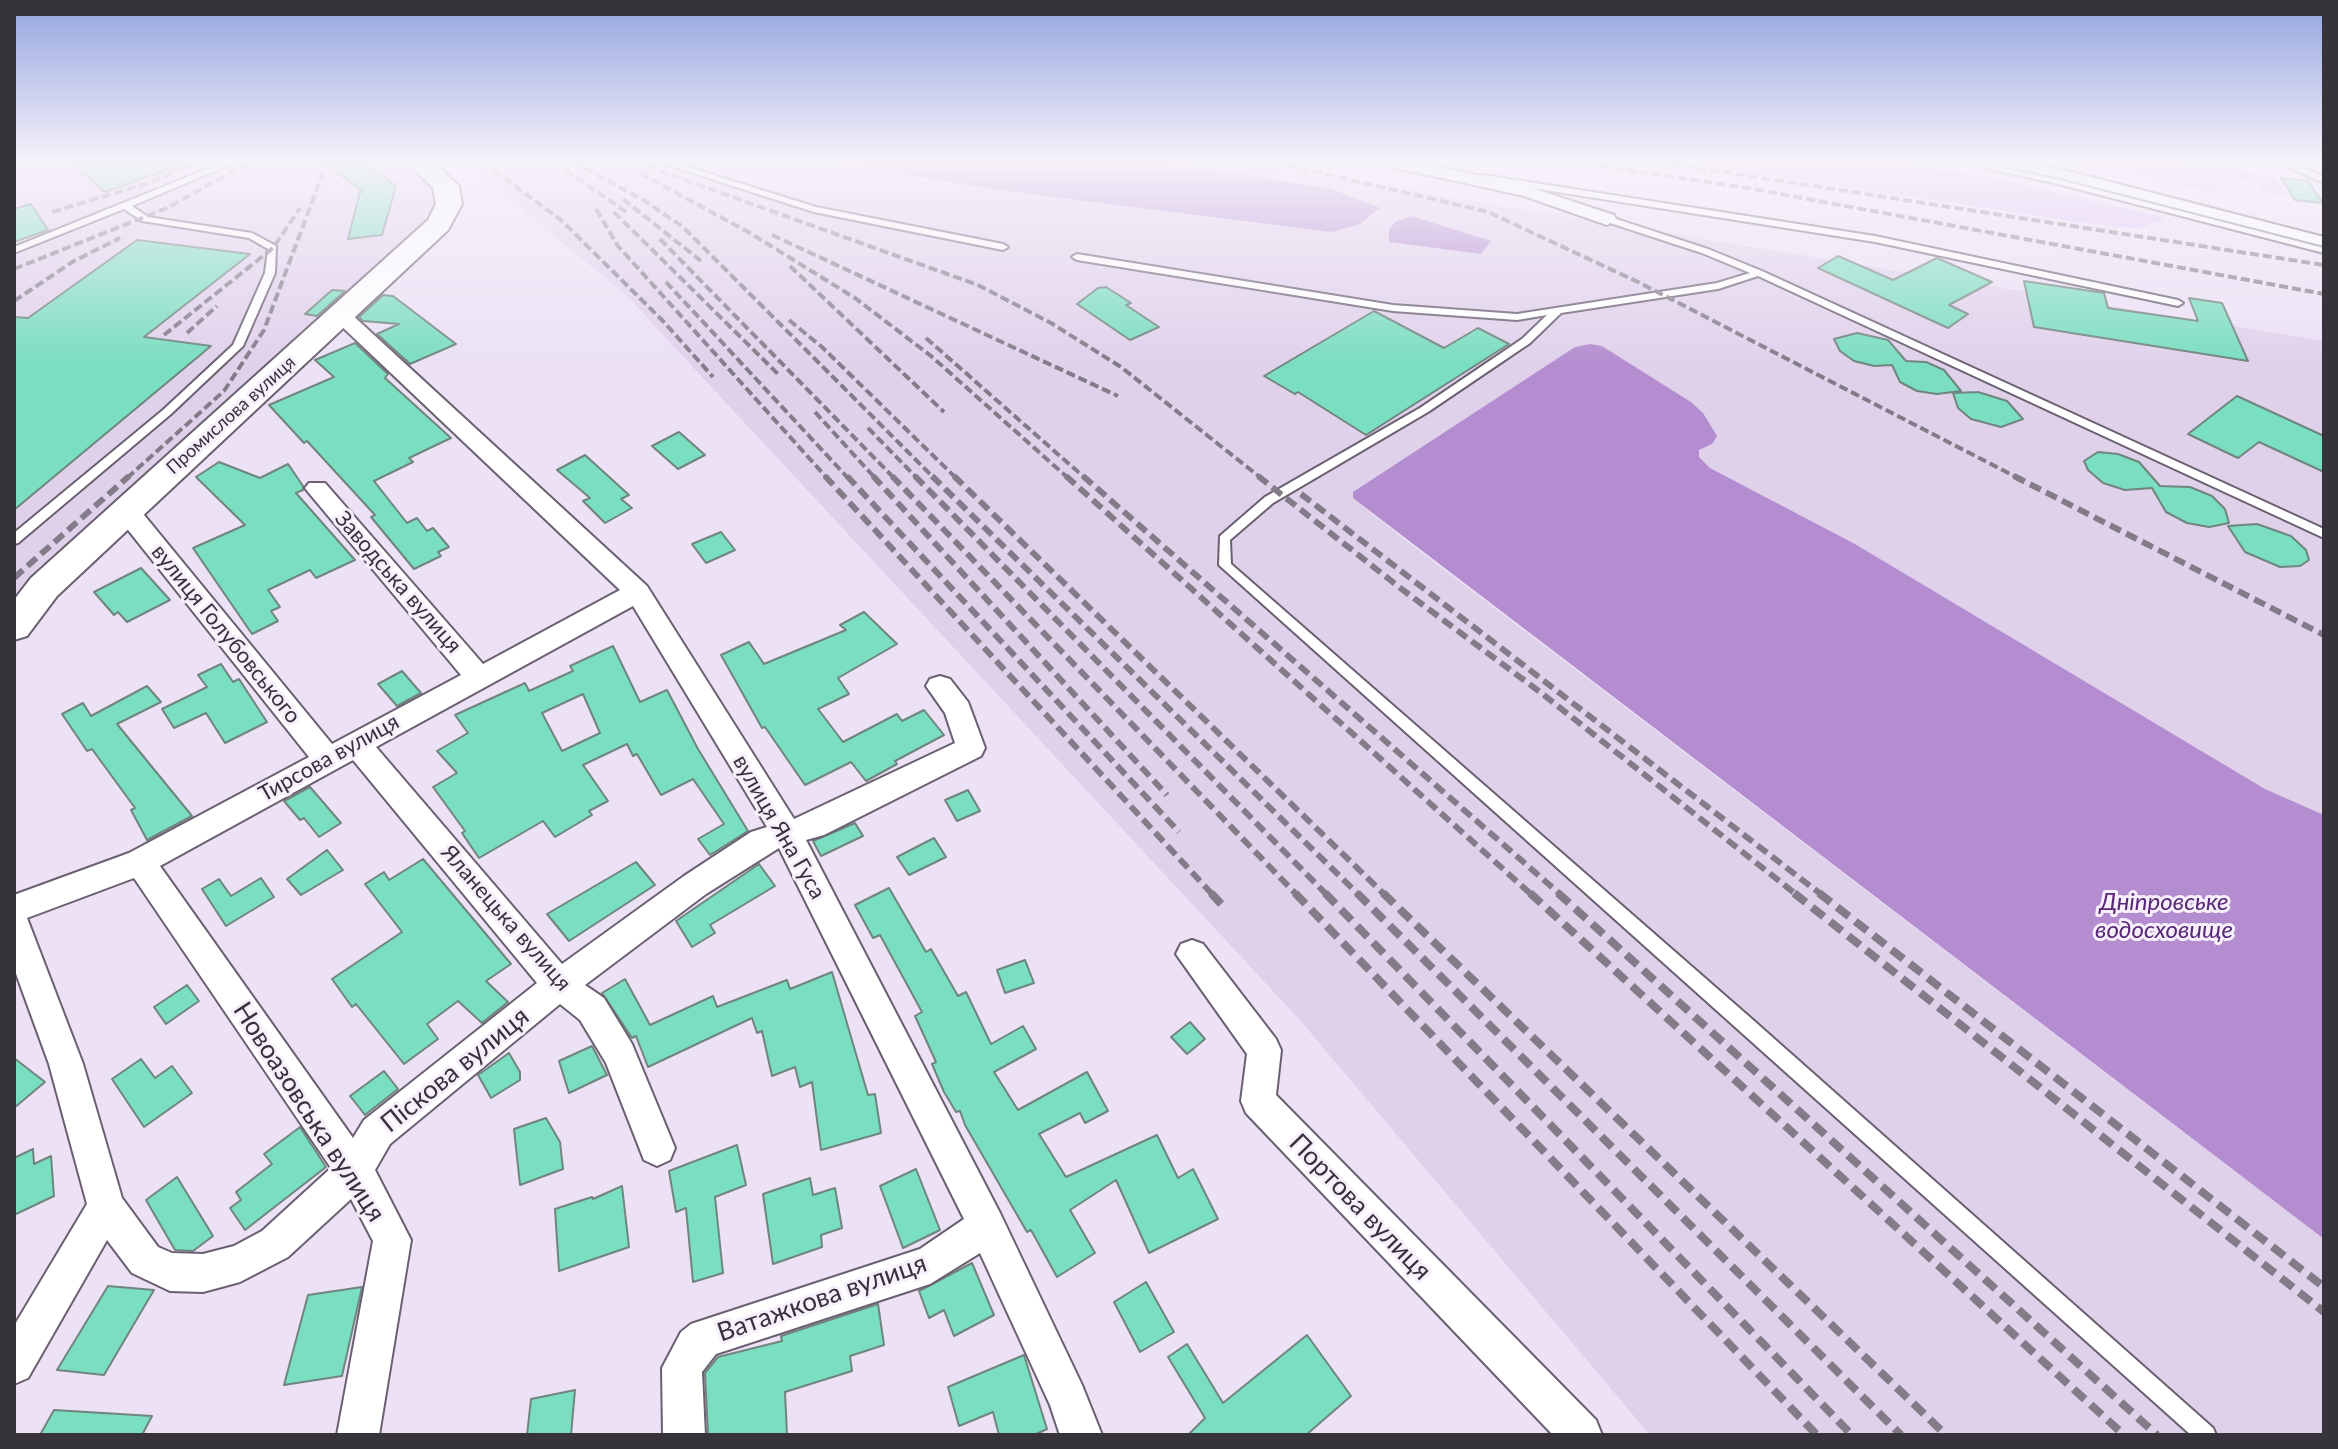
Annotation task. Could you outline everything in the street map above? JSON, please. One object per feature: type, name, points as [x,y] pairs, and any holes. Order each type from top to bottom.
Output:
[{"type":"street","name":"Промислова вулиця","points":[[14,627],[44,587],[434,230]]},
{"type":"street","points":[[2265,230],[2324,245]]},
{"type":"street","name":"вулиця Яна Гуса","points":[[342,316],[638,592],[787,834],[987,1226],[1068,1399],[1081,1435]]},
{"type":"street","name":"Заводська вулиця","points":[[317,488],[478,677]]},
{"type":"street","name":"вулиця Голубовського","points":[[126,510],[327,758]]},
{"type":"street","name":"Тирсова вулиця","points":[[14,909],[140,862],[638,592]]},
{"type":"street","points":[[787,834],[813,826],[971,748],[958,709],[940,686]]},
{"type":"street","name":"Яланецька вулиця","points":[[356,743],[559,985],[592,1009],[620,1055],[657,1148]]},
{"type":"street","name":"Піскова вулиця","points":[[106,1207],[145,1260],[170,1272],[203,1273],[240,1263],[275,1244],[313,1212],[354,1170],[377,1132],[559,985],[750,848],[787,834]]},
{"type":"street","name":"Новоазовська вулиця","points":[[140,862],[354,1170],[392,1240],[358,1435]]},
{"type":"street","points":[[14,925],[66,1064],[106,1207],[14,1364]]},
{"type":"street","name":"Портова вулиця","points":[[1192,954],[1264,1050],[1258,1101],[1581,1435]]},
{"type":"street","name":"Ватажкова вулиця","points":[[684,1435],[682,1368],[695,1346],[705,1338],[930,1265],[987,1226]]},
{"type":"lane","points":[[14,250],[64,230]]},
{"type":"lane","points":[[14,540],[167,412],[238,346],[270,273],[273,248],[252,236],[212,230]]},
{"type":"lane","points":[[917,230],[1003,247]]},
{"type":"lane","points":[[1640,230],[1759,273],[2324,534]]},
{"type":"lane","points":[[1817,230],[2178,303]]},
{"type":"lane","points":[[1077,257],[1393,308],[1517,317],[1718,286],[1759,273]]},
{"type":"lane","points":[[1557,312],[1526,341],[1424,410],[1269,500],[1224,539],[1225,565],[1736,1014],[2206,1435]]},
{"type":"shaded area","points":[[14,230],[419,230],[14,601]]},
{"type":"shaded area","points":[[546,230],[1646,230],[2324,341],[2324,815],[2265,789],[1855,544],[1710,468],[1699,457],[1703,413],[1691,402],[1602,346],[1575,347],[1352,494],[1396,533],[2324,1239],[2324,1435],[1650,1435],[1299,1019],[624,293]]},
{"type":"water","points":[[1389,230],[1455,230],[1491,241],[1481,254],[1389,242]]},
{"type":"water","name":"Дніпровське водосховище","points":[[1590,344],[1602,346],[1691,402],[1703,413],[1717,436],[1712,444],[1699,450],[1699,457],[1710,468],[1855,544],[2265,789],[2324,815],[2324,1239],[1353,498],[1353,492],[1575,347]]},
{"type":"building","points":[[14,230],[48,230],[14,242]]},
{"type":"building","points":[[350,230],[384,230],[382,235],[348,239]]},
{"type":"building","points":[[137,240],[250,254],[144,337],[211,346],[14,510],[14,317],[28,318]]},
{"type":"building","points":[[1838,256],[1893,280],[1937,258],[1992,282],[1949,305],[1968,314],[1948,328],[1818,268]]},
{"type":"building","points":[[2024,281],[2104,293],[2108,308],[2198,321],[2189,298],[2222,303],[2248,361],[2034,327]]},
{"type":"building","points":[[1106,287],[1159,327],[1130,340],[1077,304],[1098,288]]},
{"type":"building","points":[[332,290],[345,291],[317,316],[305,314]]},
{"type":"building","points":[[383,295],[393,296],[456,344],[410,364],[377,334],[399,324],[363,321],[359,317]]},
{"type":"building","points":[[1374,311],[1444,348],[1478,328],[1509,344],[1366,435],[1298,392],[1295,394],[1264,376]]},
{"type":"building","points":[[1857,333],[1888,340],[1906,361],[1926,362],[1944,370],[1961,391],[1937,394],[1917,391],[1900,382],[1892,365],[1874,366],[1854,361],[1840,351],[1834,339]]},
{"type":"building","points":[[355,343],[388,374],[385,378],[451,438],[409,458],[413,462],[374,481],[407,523],[417,518],[427,531],[433,528],[449,547],[438,552],[441,556],[414,569],[371,517],[375,515],[269,405],[334,377],[315,360]]},
{"type":"building","points":[[1978,392],[2007,401],[2023,419],[2001,427],[1971,419],[1958,408],[1953,393]]},
{"type":"building","points":[[2237,396],[2324,436],[2324,472],[2259,442],[2238,458],[2188,434]]},
{"type":"building","points":[[679,432],[705,455],[678,469],[652,446]]},
{"type":"building","points":[[2098,452],[2118,454],[2139,462],[2160,486],[2190,487],[2212,496],[2225,509],[2229,523],[2209,527],[2187,523],[2166,512],[2152,488],[2125,490],[2103,483],[2088,470],[2084,461]]},
{"type":"building","points":[[585,455],[629,495],[621,499],[632,508],[605,523],[583,501],[590,498],[557,470]]},
{"type":"building","points":[[219,462],[260,478],[288,464],[303,486],[303,490],[296,493],[355,560],[316,578],[310,570],[268,590],[280,607],[271,611],[278,621],[252,634],[193,548],[245,525],[196,477]]},
{"type":"building","points":[[2257,524],[2291,536],[2306,550],[2309,560],[2300,566],[2280,567],[2245,552],[2228,526]]},
{"type":"building","points":[[721,532],[735,550],[706,563],[692,544]]},
{"type":"building","points":[[141,568],[170,600],[127,622],[118,612],[114,615],[94,592]]},
{"type":"building","points":[[864,612],[897,644],[838,678],[849,694],[818,709],[843,742],[897,714],[902,721],[924,710],[944,735],[895,761],[897,764],[866,781],[851,762],[805,785],[765,727],[762,728],[721,655],[749,642],[764,664],[846,630],[840,625]]},
{"type":"building","points":[[613,646],[640,702],[667,690],[698,749],[748,831],[710,855],[698,839],[724,824],[693,779],[661,795],[637,754],[633,756],[627,744],[583,765],[608,801],[589,811],[592,815],[555,837],[543,821],[479,858],[462,833],[465,831],[433,787],[457,773],[437,751],[468,733],[455,715],[525,683],[529,691],[573,671],[570,666]],"holes":[[[583,694],[600,733],[562,751],[542,713]]]},
{"type":"building","points":[[221,664],[233,682],[239,679],[267,722],[225,743],[206,713],[174,728],[162,709],[207,687],[198,675]]},
{"type":"building","points":[[402,671],[421,693],[397,706],[378,684]]},
{"type":"building","points":[[147,686],[161,702],[117,724],[192,816],[147,840],[131,810],[135,808],[92,749],[87,751],[62,714],[83,703],[91,716]]},
{"type":"building","points":[[310,787],[341,823],[319,837],[304,818],[300,820],[284,801]]},
{"type":"building","points":[[968,790],[980,811],[957,821],[945,800]]},
{"type":"building","points":[[855,823],[863,836],[821,856],[813,841]]},
{"type":"building","points":[[934,838],[946,857],[909,875],[897,857]]},
{"type":"building","points":[[327,850],[343,870],[301,895],[287,879]]},
{"type":"building","points":[[423,859],[511,964],[486,981],[508,1002],[482,1023],[458,1001],[427,1024],[438,1039],[404,1064],[356,1004],[352,1007],[332,979],[402,932],[365,884],[384,872],[389,880]]},
{"type":"building","points":[[636,862],[655,885],[569,941],[547,914]]},
{"type":"building","points":[[759,864],[775,886],[710,925],[715,933],[692,947],[676,921]]},
{"type":"building","points":[[261,878],[274,897],[226,926],[202,889],[219,879],[231,896]]},
{"type":"building","points":[[889,888],[926,952],[931,949],[958,996],[966,992],[991,1044],[1023,1026],[1036,1049],[994,1072],[1018,1110],[1087,1072],[1108,1111],[1085,1123],[1080,1113],[1039,1134],[1066,1177],[1157,1135],[1178,1178],[1193,1169],[1218,1219],[1149,1253],[1116,1180],[1070,1210],[1095,1253],[1057,1277],[1031,1230],[1027,1232],[965,1125],[960,1111],[956,1112],[944,1092],[932,1064],[936,1062],[915,1016],[922,1012],[880,935],[873,938],[855,905]]},
{"type":"building","points":[[1025,960],[1034,983],[1005,993],[997,970]]},
{"type":"building","points":[[832,972],[868,1095],[875,1094],[881,1133],[821,1150],[812,1082],[800,1087],[795,1067],[772,1076],[762,1031],[757,1033],[752,1018],[648,1067],[636,1036],[632,1038],[602,993],[625,979],[650,1025],[713,996],[717,1007],[787,980],[790,989]]},
{"type":"building","points":[[187,985],[199,1001],[166,1024],[154,1007]]},
{"type":"building","points":[[1190,1022],[1205,1039],[1187,1054],[1171,1037]]},
{"type":"building","points":[[592,1046],[607,1075],[569,1093],[559,1061]]},
{"type":"building","points":[[509,1053],[520,1072],[520,1080],[491,1098],[478,1075]]},
{"type":"building","points":[[14,1058],[45,1082],[14,1108]]},
{"type":"building","points":[[141,1059],[155,1078],[172,1066],[192,1093],[144,1127],[112,1079]]},
{"type":"building","points":[[384,1071],[398,1089],[365,1115],[350,1096]]},
{"type":"building","points":[[546,1118],[560,1142],[563,1169],[520,1185],[514,1129]]},
{"type":"building","points":[[300,1127],[326,1167],[245,1230],[230,1208],[241,1200],[236,1192],[272,1164],[264,1154]]},
{"type":"building","points":[[737,1145],[746,1185],[715,1197],[723,1273],[693,1282],[686,1208],[676,1212],[669,1171]]},
{"type":"building","points":[[33,1149],[34,1164],[51,1156],[54,1196],[14,1215],[14,1158]]},
{"type":"building","points":[[916,1169],[940,1230],[903,1248],[880,1186]]},
{"type":"building","points":[[177,1177],[213,1236],[193,1251],[175,1250],[146,1200]]},
{"type":"building","points":[[810,1178],[813,1195],[835,1188],[842,1228],[821,1235],[822,1247],[773,1264],[763,1194]]},
{"type":"building","points":[[622,1186],[629,1247],[559,1271],[555,1209],[593,1199]]},
{"type":"building","points":[[972,1263],[994,1315],[954,1336],[944,1310],[929,1318],[919,1291]]},
{"type":"building","points":[[1146,1282],[1174,1332],[1140,1352],[1114,1302]]},
{"type":"building","points":[[108,1286],[154,1290],[104,1375],[57,1370]]},
{"type":"building","points":[[362,1287],[342,1376],[284,1385],[308,1295]]},
{"type":"building","points":[[878,1304],[884,1345],[850,1356],[852,1371],[785,1392],[787,1435],[708,1435],[705,1373],[718,1357],[782,1341],[781,1336]]},
{"type":"building","points":[[1307,1335],[1351,1396],[1306,1435],[1188,1435],[1205,1418],[1168,1357],[1187,1344],[1223,1403]]},
{"type":"building","points":[[1024,1355],[1047,1429],[1034,1435],[999,1435],[993,1412],[959,1426],[948,1387]]},
{"type":"building","points":[[575,1390],[571,1435],[527,1435],[531,1399]]},
{"type":"building","points":[[54,1410],[152,1416],[142,1435],[40,1435]]},
{"type":"tram line","points":[[2257,230],[2324,247]]},
{"type":"railway","points":[[14,269],[113,230]]},
{"type":"railway","points":[[164,335],[273,248],[285,230]]},
{"type":"railway","points":[[127,478],[224,391],[264,330],[302,230]]},
{"type":"railway","points":[[571,230],[663,321],[713,377]]},
{"type":"railway","points":[[608,230],[618,246],[827,478]]},
{"type":"railway","points":[[632,230],[779,375]]},
{"type":"railway","points":[[662,230],[701,261]]},
{"type":"railway","points":[[686,230],[932,476]]},
{"type":"railway","points":[[744,230],[855,298],[931,356],[1068,478]]},
{"type":"railway","points":[[824,230],[978,285],[1051,323],[1121,367],[1261,478]]},
{"type":"railway","points":[[1526,230],[1638,282],[2018,478]]},
{"type":"railway","points":[[1974,230],[2324,294]]},
{"type":"railway","points":[[2096,230],[2324,265]]},
{"type":"railway","points":[[772,235],[1118,396]]},
{"type":"railway","points":[[14,301],[74,261],[120,238]]},
{"type":"railway","points":[[660,239],[894,478]]},
{"type":"railway","points":[[790,266],[944,412]]},
{"type":"railway","points":[[666,282],[848,478]]},
{"type":"railway","points":[[187,333],[217,306]]},
{"type":"railway","points":[[789,320],[822,347],[956,478]]},
{"type":"railway","points":[[926,338],[1085,478]]},
{"type":"railway","points":[[815,412],[875,478]]},
{"type":"railway","points":[[868,428],[917,478]]},
{"type":"railway","points":[[14,578],[129,476]]},
{"type":"railway","points":[[825,476],[1213,895]]},
{"type":"railway","points":[[847,476],[1179,832]]},
{"type":"railway","points":[[873,476],[1167,795]]},
{"type":"railway","points":[[892,476],[1297,895]]},
{"type":"railway","points":[[915,476],[1327,895]]},
{"type":"railway","points":[[932,476],[1359,895]]},
{"type":"railway","points":[[954,476],[1385,895]]},
{"type":"railway","points":[[1066,476],[1532,895]]},
{"type":"railway","points":[[1083,476],[1561,895]]},
{"type":"railway","points":[[1258,476],[1540,692],[1797,895]]},
{"type":"railway","points":[[2014,476],[2324,635]]},
{"type":"railway","points":[[1301,494],[1822,895]]},
{"type":"railway","points":[[1211,893],[1224,907]]},
{"type":"railway","points":[[1295,893],[1817,1435]]},
{"type":"railway","points":[[1325,893],[1852,1435]]},
{"type":"railway","points":[[1357,893],[1901,1435]]},
{"type":"railway","points":[[1383,893],[1946,1435]]},
{"type":"railway","points":[[1530,893],[2124,1435]]},
{"type":"railway","points":[[1558,893],[2157,1435]]},
{"type":"railway","points":[[1794,893],[2324,1312]]},
{"type":"railway","points":[[1819,893],[2324,1287]]}]
